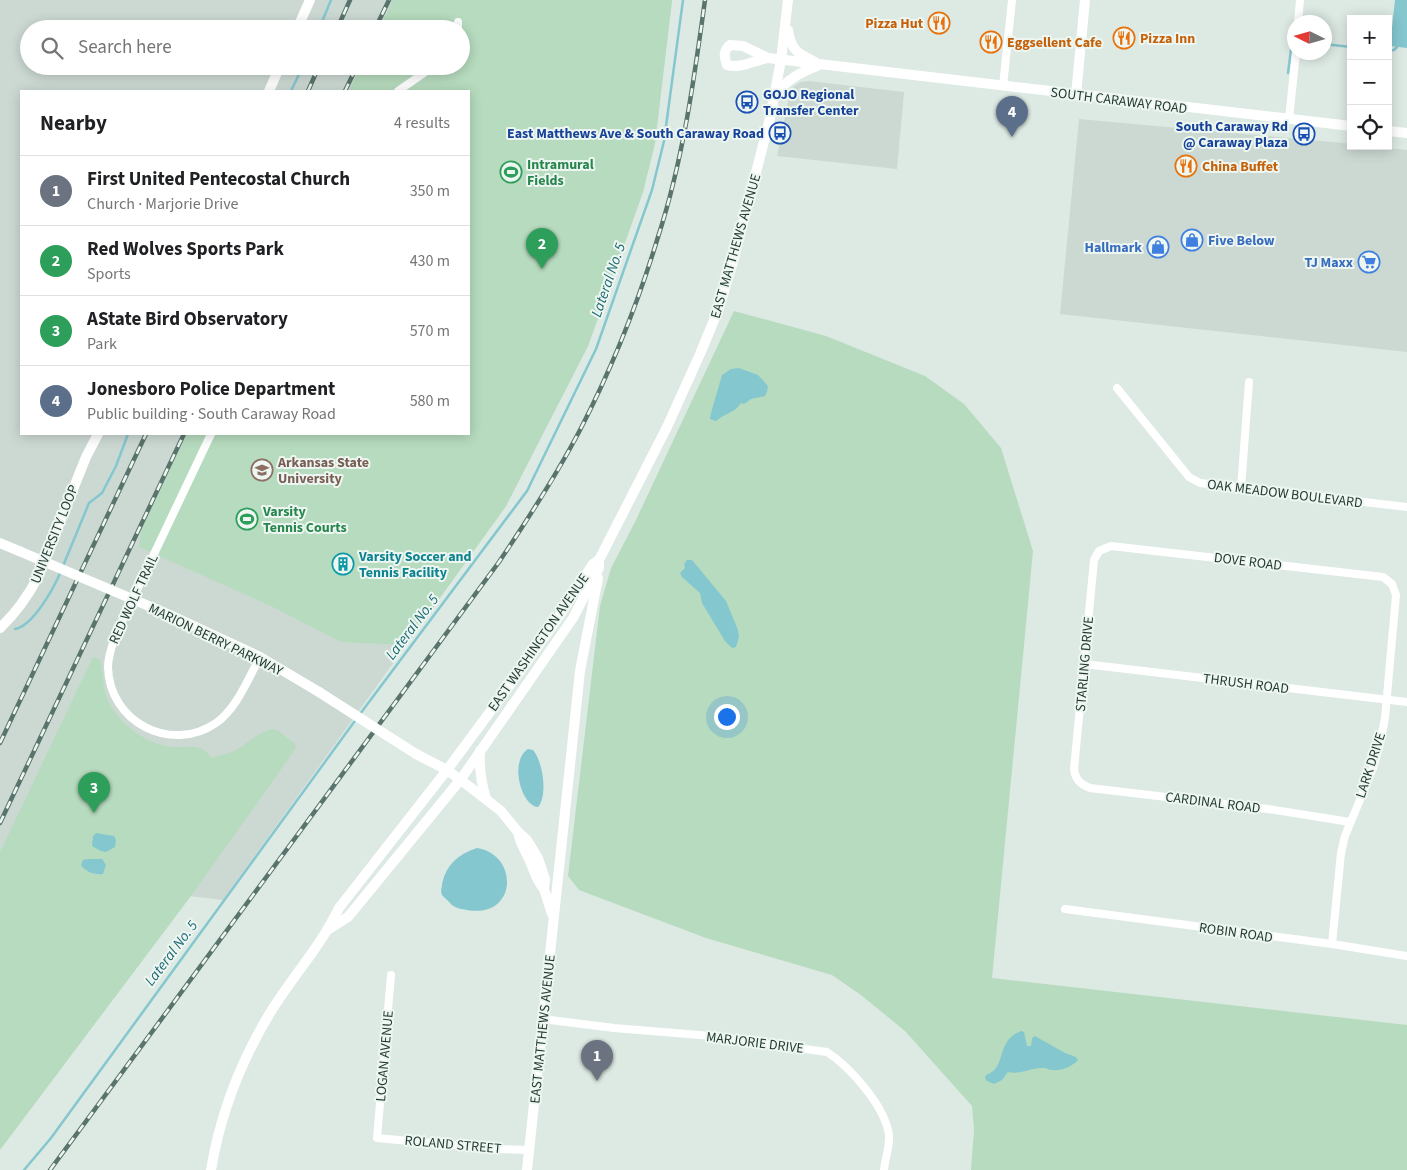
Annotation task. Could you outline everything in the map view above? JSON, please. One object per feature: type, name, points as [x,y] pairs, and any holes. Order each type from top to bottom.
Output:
[{"type":"street","points":[[301,20],[310,0]]},
{"type":"street","name":"EAST MATTHEWS AVENUE","points":[[599,564],[667,427],[719,308],[733,262],[773,102],[781,60],[788,0]]},
{"type":"street","points":[[1003,86],[1012,0]]},
{"type":"street","points":[[1076,95],[1085,0]]},
{"type":"street","points":[[1299,15],[1300,0]]},
{"type":"street","points":[[786,14],[790,41],[794,49],[821,65]]},
{"type":"street","name":"SOUTH CARAWAY ROAD","points":[[768,58],[1347,126]]},
{"type":"street","points":[[1289,119],[1295,60]]},
{"type":"street","points":[[773,102],[779,91],[792,78],[801,72],[821,65]]},
{"type":"street","points":[[269,90],[276,75]]},
{"type":"street","points":[[399,90],[421,75]]},
{"type":"street","points":[[1392,131],[1407,133]]},
{"type":"street","points":[[1241,488],[1249,382]]},
{"type":"street","name":"OAK MEADOW BOULEVARD","points":[[1117,388],[1189,477],[1200,483],[1407,507]]},
{"type":"street","name":"UNIVERSITY LOOP","points":[[0,628],[20,606],[38,577],[83,464],[98,435]]},
{"type":"street","name":"RED WOLF TRAIL","points":[[210,435],[116,634],[108,662],[110,685],[121,706],[137,723],[164,734],[188,734],[210,726],[224,716],[232,706],[260,657]]},
{"type":"street","name":"MARION BERRY PARKWAY","points":[[0,543],[170,615],[260,657],[416,754],[447,770]]},
{"type":"street","name":"DOVE ROAD","points":[[1101,550],[1111,546],[1373,576],[1385,578],[1392,584]]},
{"type":"street","name":"STARLING DRIVE","points":[[1078,781],[1074,769],[1094,560],[1101,550]]},
{"type":"street","name":"EAST WASHINGTON AVENUE","points":[[211,1170],[216,1142],[231,1095],[256,1038],[286,989],[329,929],[340,908],[447,770],[560,615],[592,564],[599,564],[573,618],[460,779],[348,917],[329,929]]},
{"type":"street","points":[[554,918],[580,670],[599,564]]},
{"type":"street","name":"LARK DRIVE","points":[[1332,944],[1338,872],[1343,845],[1350,822],[1373,768],[1380,744],[1396,595],[1392,584]]},
{"type":"street","name":"THRUSH ROAD","points":[[1084,664],[1407,702]]},
{"type":"street","points":[[480,751],[481,783],[486,799]]},
{"type":"street","name":"EAST MATTHEWS AVENUE","points":[[447,770],[501,811],[518,832],[528,840],[538,858],[545,880],[544,889],[554,918],[527,1170]]},
{"type":"street","name":"CARDINAL ROAD","points":[[1078,781],[1090,788],[1268,809],[1350,822]]},
{"type":"street","name":"ROBIN ROAD","points":[[1065,909],[1332,944],[1407,956]]},
{"type":"street","name":"LOGAN AVENUE","points":[[377,1138],[391,975]]},
{"type":"street","name":"MARJORIE DRIVE","points":[[542,1019],[614,1028],[712,1036],[826,1052],[836,1058],[856,1077],[878,1108],[885,1122],[889,1141],[884,1170]]},
{"type":"street","name":"ROLAND STREET","points":[[377,1138],[496,1149],[529,1150]]},
{"type":"shaded area","name":"Arkansas State University","points":[[0,0],[672,0],[655,143],[643,192],[588,346],[506,506],[223,900],[0,874]]},
{"type":"shaded area","points":[[808,81],[904,92],[897,169],[777,156],[790,92],[794,86]]},
{"type":"shaded area","points":[[1079,119],[1343,143],[1347,144],[1347,150],[1392,150],[1392,148],[1407,150],[1407,352],[1060,314]]},
{"type":"green space","points":[[393,0],[672,0],[655,143],[643,192],[588,346],[506,506],[406,645],[341,642],[271,606],[139,547],[141,530],[187,435],[470,435],[470,90],[349,90],[357,75],[470,75],[470,20],[383,20]]},
{"type":"green space","points":[[734,311],[826,336],[925,376],[964,404],[1001,448],[1033,551],[992,978],[1407,1025],[1407,1170],[971,1170],[974,1130],[972,1106],[905,1031],[861,995],[832,975],[706,938],[579,890],[568,876],[600,606],[611,568],[635,522]]},
{"type":"green space","points":[[93,657],[100,660],[104,689],[110,705],[120,719],[133,731],[148,740],[171,747],[197,747],[207,752],[211,758],[235,751],[259,735],[273,729],[295,744],[296,748],[191,896],[0,1150],[0,852]]},
{"type":"water","points":[[1395,0],[1407,0],[1407,48],[1392,46]]},
{"type":"water","points":[[739,368],[758,375],[768,386],[765,396],[751,399],[744,404],[741,403],[736,409],[716,421],[710,419],[722,375],[731,369]]},
{"type":"water","points":[[687,560],[692,560],[726,601],[738,630],[739,637],[736,647],[732,648],[725,641],[702,603],[700,593],[682,577],[680,573],[685,568],[684,564]]},
{"type":"water","points":[[528,749],[533,750],[542,770],[543,795],[538,807],[532,805],[522,791],[518,772],[522,755]]},
{"type":"water","points":[[96,833],[114,836],[116,840],[115,847],[106,852],[92,846],[93,836]]},
{"type":"water","points":[[477,848],[491,853],[501,862],[506,873],[507,885],[503,896],[496,905],[484,910],[458,908],[442,895],[441,889],[444,877],[454,861],[464,853]]},
{"type":"water","points":[[102,859],[106,865],[103,874],[96,874],[85,870],[81,865],[83,860]]},
{"type":"water","points":[[1021,1031],[1024,1032],[1027,1046],[1031,1046],[1032,1038],[1035,1036],[1076,1057],[1078,1060],[1063,1069],[1039,1068],[1013,1073],[1008,1072],[1002,1080],[994,1084],[987,1081],[986,1075],[993,1072],[997,1067],[1007,1042]]},
{"type":"waterway","points":[[323,20],[331,0]]},
{"type":"waterway","name":"Lateral No. 5","points":[[360,714],[527,491],[596,349],[652,190],[664,141],[683,0]]},
{"type":"waterway","points":[[1332,45],[1347,47]]},
{"type":"waterway","points":[[1392,50],[1397,47]]},
{"type":"waterway","points":[[1288,73],[1290,60]]},
{"type":"waterway","points":[[291,90],[299,75]]},
{"type":"waterway","points":[[63,566],[89,503],[102,493],[116,466],[128,435]]},
{"type":"waterway","points":[[15,629],[22,626],[36,614],[61,571]]},
{"type":"waterway","name":"Lateral No. 5","points":[[24,1170],[51,1138],[357,718]]},
{"type":"railway","points":[[341,20],[350,0]]},
{"type":"railway","points":[[379,20],[389,0]]},
{"type":"railway","points":[[50,1170],[499,562],[571,447],[592,407],[624,335],[667,208],[687,120],[705,0]]},
{"type":"railway","points":[[308,90],[315,75]]},
{"type":"railway","points":[[345,90],[353,75]]},
{"type":"railway","points":[[0,743],[146,435]]},
{"type":"railway","points":[[0,823],[184,435]]},
{"type":"place","name":"Pizza Hut","points":[[939,23]]},
{"type":"place","name":"Pizza Inn","points":[[1124,38]]},
{"type":"place","name":"Eggsellent Cafe","points":[[991,42]]},
{"type":"place","name":"GOJO Regional Transfer Center","points":[[747,102]]},
{"type":"place","name":"East Matthews Ave & South Caraway Road","points":[[780,133]]},
{"type":"place","name":"South Caraway Rd @ Caraway Plaza","points":[[1304,134]]},
{"type":"place","name":"Jonesboro Police Department","points":[[1012,137]]},
{"type":"place","name":"China Buffet","points":[[1186,166]]},
{"type":"place","name":"Intramural Fields","points":[[511,172]]},
{"type":"place","name":"Five Below","points":[[1192,240]]},
{"type":"place","name":"Hallmark","points":[[1158,247]]},
{"type":"place","name":"TJ Maxx","points":[[1369,262]]},
{"type":"place","name":"Red Wolves Sports Park","points":[[542,269]]},
{"type":"place","name":"Arkansas State University","points":[[262,470]]},
{"type":"place","name":"Varsity Tennis Courts","points":[[247,519]]},
{"type":"place","name":"Varsity Soccer and Tennis Facility","points":[[343,564]]},
{"type":"place","name":"AState Bird Observatory","points":[[94,813]]},
{"type":"place","name":"First United Pentecostal Church","points":[[597,1081]]}]
